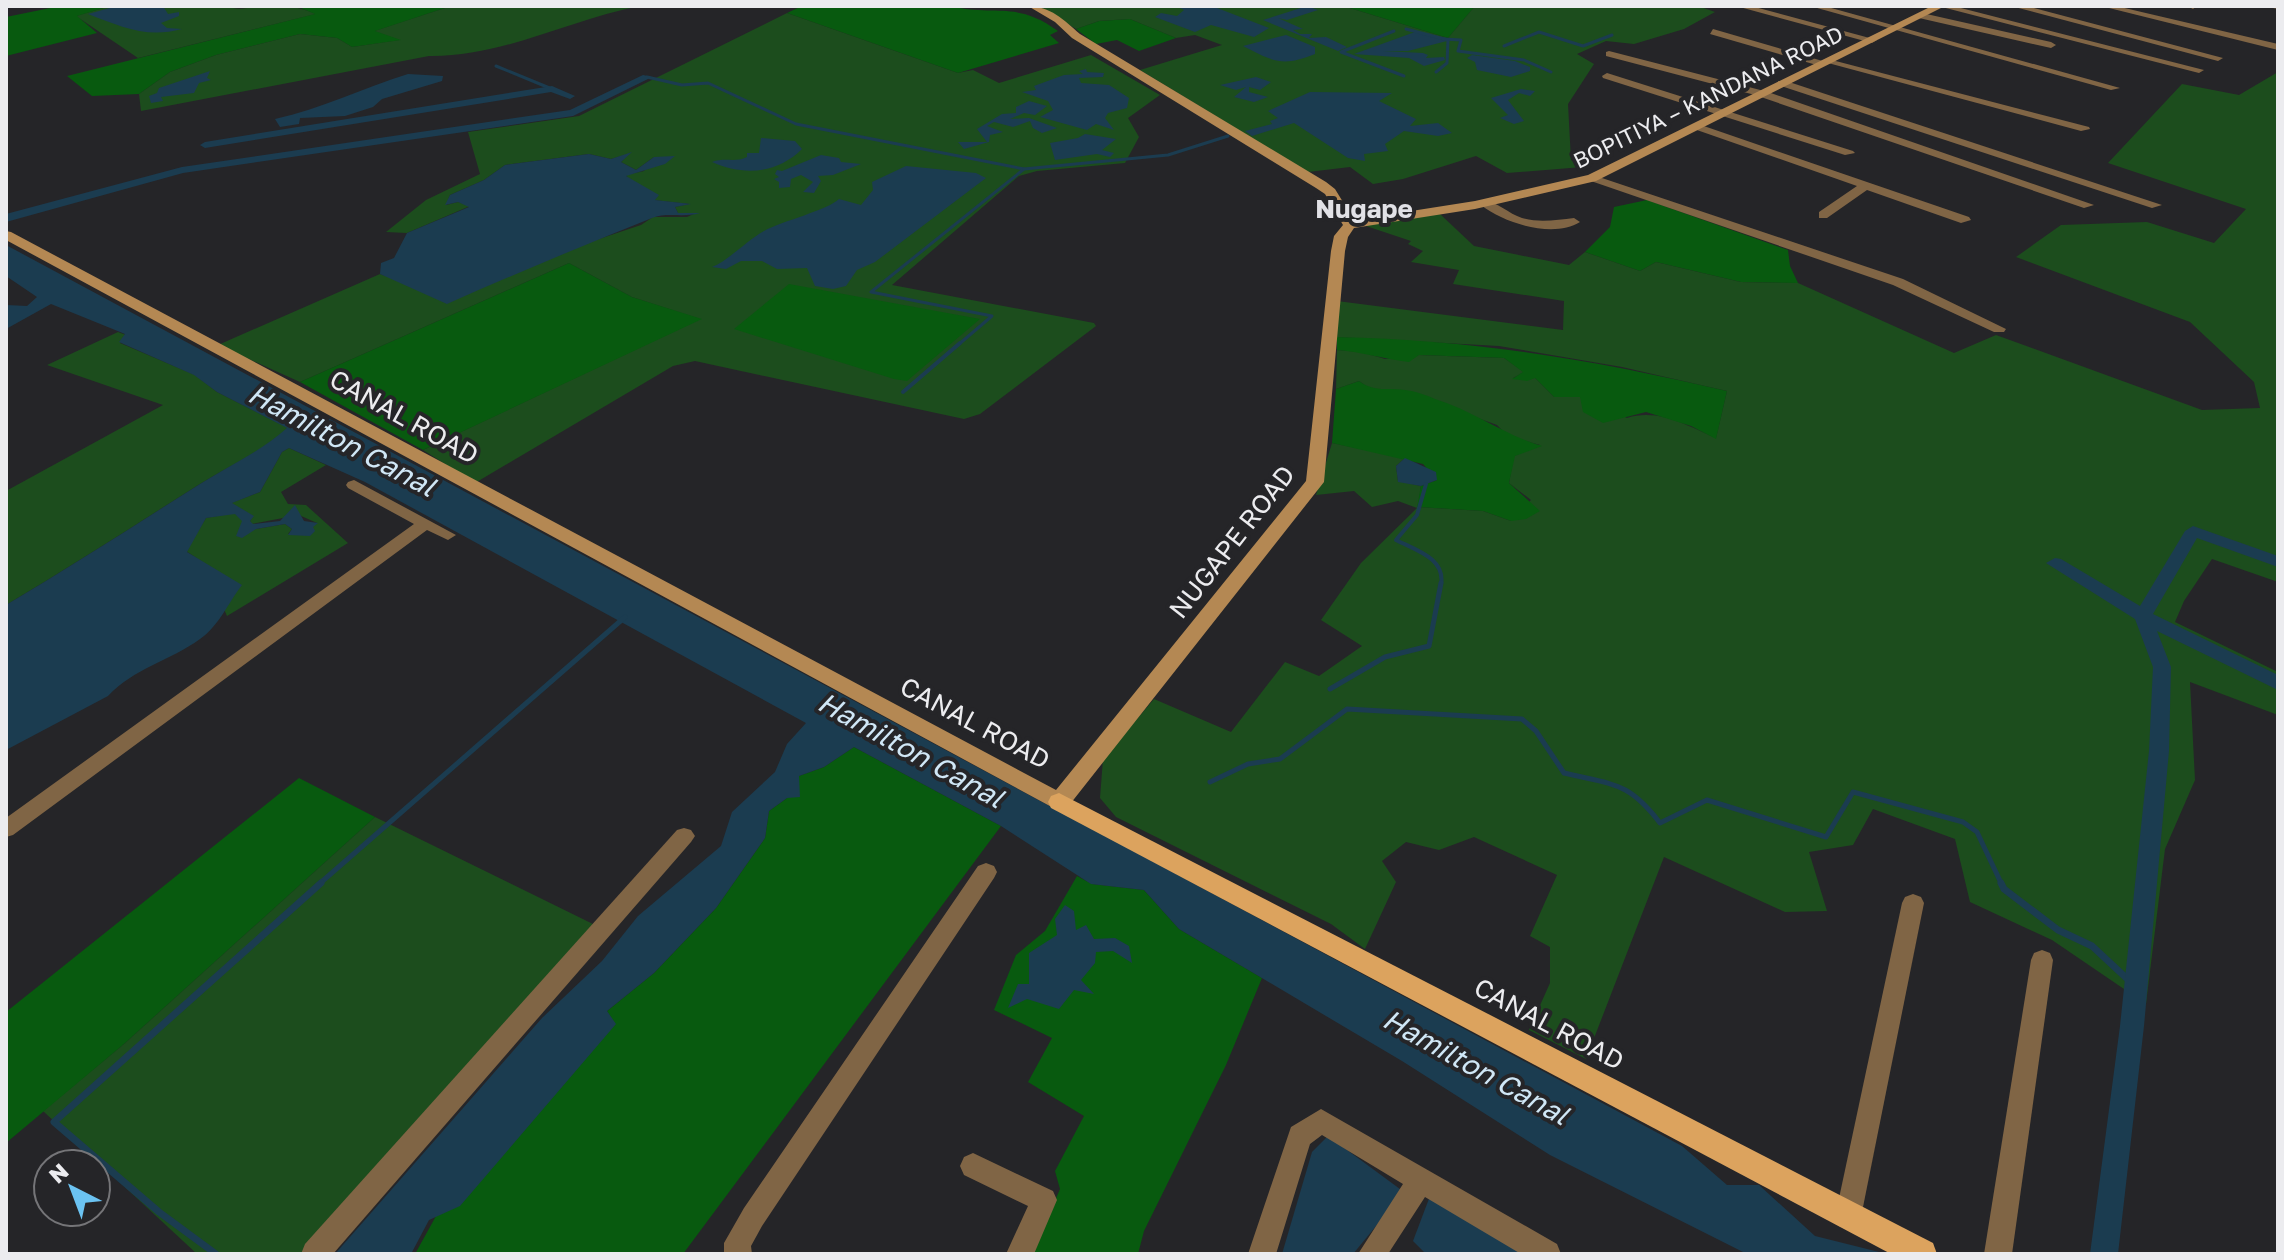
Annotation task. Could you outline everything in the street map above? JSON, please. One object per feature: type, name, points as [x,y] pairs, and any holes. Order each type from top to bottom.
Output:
[{"type":"main road","points":[[1033,6],[1059,20],[1076,36],[1321,185],[1330,192],[1350,225]]},
{"type":"main road","name":"BOPITIYA – KANDANA ROAD","points":[[1350,225],[1485,203],[1592,178],[1941,6]]},
{"type":"main road","name":"NUGAPE ROAD","points":[[1059,802],[1315,482],[1338,251],[1341,236],[1350,225]]},
{"type":"main road","name":"CANAL ROAD","points":[[6,235],[1059,802],[1922,1254]]},
{"type":"street","points":[[1740,6],[1872,40]]},
{"type":"street","points":[[1814,6],[2115,88]]},
{"type":"street","points":[[1941,6],[2199,70]]},
{"type":"street","points":[[2015,6],[2218,58]]},
{"type":"street","points":[[2105,6],[2278,47]]},
{"type":"street","points":[[1922,16],[2051,45]]},
{"type":"street","points":[[1713,32],[2085,129]]},
{"type":"street","points":[[1609,54],[1762,95],[2088,205]]},
{"type":"street","points":[[1607,76],[1849,153]]},
{"type":"street","points":[[1782,83],[2156,205]]},
{"type":"street","points":[[1698,127],[1965,220]]},
{"type":"street","points":[[1592,178],[1898,282],[1999,329]]},
{"type":"street","points":[[1823,215],[1865,186]]},
{"type":"street","points":[[1485,203],[1502,217],[1530,227],[1574,222]]},
{"type":"street","points":[[354,485],[448,535]]},
{"type":"street","points":[[6,829],[426,523]]},
{"type":"street","points":[[315,1254],[684,836]]},
{"type":"street","points":[[738,1254],[737,1243],[753,1217],[986,872]]},
{"type":"street","points":[[1848,1217],[1913,903]]},
{"type":"street","points":[[1998,1254],[2042,960]]},
{"type":"street","points":[[1262,1254],[1300,1136],[1321,1121],[1547,1254]]},
{"type":"street","points":[[973,1166],[1044,1200],[1020,1254]]},
{"type":"street","points":[[1372,1254],[1421,1180]]},
{"type":"green space","points":[[60,6],[110,6],[77,16],[97,33],[6,56],[6,17]]},
{"type":"green space","points":[[110,6],[226,6],[238,9],[281,6],[316,14],[138,58],[76,16]]},
{"type":"green space","points":[[296,6],[451,6],[375,31],[401,40],[352,47],[337,38],[300,34],[216,55],[170,72],[139,94],[92,96],[67,76],[315,14]]},
{"type":"green space","points":[[451,6],[640,6],[483,51],[429,56],[141,111],[139,94],[170,72],[216,55],[300,34],[337,38],[352,47],[399,40],[374,31]]},
{"type":"green space","points":[[802,6],[949,6],[1017,12],[1043,21],[1058,31],[1050,35],[1059,43],[958,73],[787,13]]},
{"type":"green space","points":[[1038,6],[1343,6],[1448,38],[1475,6],[1698,6],[1715,12],[1684,29],[1634,44],[1606,41],[1577,54],[1594,64],[1568,104],[1571,160],[1583,167],[1507,173],[1476,156],[1403,179],[1373,184],[1350,167],[1308,172],[1140,70],[1222,45],[1195,35],[1176,38],[1130,19],[1099,21],[1076,29]]},
{"type":"green space","points":[[1343,6],[1475,6],[1448,38]]},
{"type":"green space","points":[[787,13],[958,73],[973,70],[999,83],[1091,55],[1160,95],[1128,118],[1139,137],[1125,163],[1037,171],[1019,176],[892,285],[1094,323],[1096,326],[980,414],[964,419],[695,361],[673,366],[475,483],[423,450],[700,319],[632,297],[569,263],[300,382],[218,345],[380,274],[385,276],[578,246],[641,225],[653,217],[687,217],[696,213],[678,213],[675,207],[689,204],[654,200],[625,175],[644,171],[654,157],[636,170],[621,162],[628,154],[611,159],[589,154],[505,165],[484,180],[450,195],[446,205],[458,202],[470,206],[407,233],[386,232],[426,200],[480,174],[468,132],[579,116]]},
{"type":"green space","points":[[1130,19],[1176,38],[1139,51],[1117,40],[1096,44],[1076,29],[1099,21]]},
{"type":"green space","points":[[2278,72],[2278,582],[2212,559],[2184,601],[2175,622],[2278,672],[2278,715],[2190,682],[2195,780],[2165,849],[2146,1004],[2052,940],[1970,902],[1955,839],[1873,809],[1853,845],[1809,852],[1827,911],[1785,912],[1664,857],[1586,1059],[1529,1030],[1550,983],[1550,947],[1530,936],[1557,875],[1474,837],[1439,850],[1406,842],[1382,861],[1396,882],[1365,949],[1331,924],[1116,817],[1100,798],[1103,759],[1154,699],[1231,732],[1285,662],[1319,676],[1362,646],[1321,620],[1361,563],[1417,508],[1398,501],[1372,507],[1354,491],[1316,495],[1332,443],[1405,458],[1396,466],[1398,481],[1421,486],[1418,507],[1483,511],[1511,521],[1531,500],[1509,483],[1514,456],[1540,445],[1508,436],[1497,425],[1401,390],[1372,390],[1359,381],[1336,389],[1337,350],[1361,352],[1385,359],[1419,355],[1504,358],[1524,372],[1513,378],[1535,378],[1554,397],[1580,396],[1627,418],[1639,415],[1662,417],[1716,438],[1727,391],[1622,367],[1499,346],[1337,337],[1337,301],[1563,330],[1564,301],[1453,284],[1459,270],[1411,262],[1423,251],[1408,244],[1411,241],[1363,225],[1440,214],[1474,246],[1569,265],[1585,252],[1640,271],[1656,262],[1741,282],[1798,283],[1954,353],[1996,335],[2202,410],[2260,408],[2254,382],[2190,322],[2016,257],[2061,225],[2147,222],[2214,243],[2246,209],[2108,163],[2182,84],[2239,95]]},
{"type":"green space","points":[[1647,200],[1788,250],[1790,266],[1798,283],[1741,282],[1656,262],[1640,271],[1585,252],[1610,227],[1614,207]]},
{"type":"green space","points":[[569,263],[632,297],[702,319],[423,450],[300,382]]},
{"type":"green space","points":[[789,284],[980,319],[907,381],[894,379],[734,329]]},
{"type":"green space","points":[[118,332],[126,335],[120,343],[195,375],[217,392],[288,428],[256,451],[6,605],[6,491],[163,405],[47,365]]},
{"type":"green space","points":[[1337,337],[1486,347],[1629,370],[1727,391],[1716,439],[1691,426],[1646,412],[1603,423],[1583,412],[1580,397],[1554,397],[1535,378],[1527,381],[1512,379],[1523,372],[1504,358],[1419,355],[1409,362],[1337,350]]},
{"type":"green space","points":[[1359,381],[1376,388],[1424,395],[1542,446],[1515,456],[1509,483],[1540,511],[1526,519],[1511,521],[1483,511],[1417,507],[1421,486],[1437,480],[1423,464],[1332,443],[1336,389]]},
{"type":"green space","points":[[289,448],[326,465],[281,492],[288,504],[306,505],[348,543],[227,616],[204,563],[186,551],[206,518],[234,513],[256,529],[285,524],[292,529],[288,534],[317,523],[299,515],[252,524],[253,516],[231,503],[260,492],[282,452]]},
{"type":"green space","points":[[854,747],[1001,826],[683,1254],[415,1254],[436,1216],[460,1205],[615,1024],[607,1011],[654,973],[716,908],[765,838],[769,811],[787,798],[799,776],[824,767]]},
{"type":"green space","points":[[299,778],[375,817],[124,1044],[6,1143],[6,1012]]},
{"type":"green space","points":[[375,817],[595,925],[300,1254],[197,1254],[112,1175],[112,1148],[83,1148],[43,1111],[124,1044]]},
{"type":"green space","points":[[1077,876],[1092,884],[1144,890],[1179,929],[1262,978],[1226,1065],[1144,1231],[1138,1254],[1032,1254],[1060,1189],[1055,1171],[1084,1116],[1028,1082],[1052,1038],[994,1010],[1016,955],[1045,931]]},
{"type":"water","points":[[117,6],[163,6],[168,14],[179,12],[179,16],[161,23],[167,28],[182,29],[145,32],[88,14]]},
{"type":"water","points":[[1176,6],[1212,6],[1269,28],[1254,37],[1211,25],[1195,32],[1155,17],[1161,13],[1177,16],[1184,10]]},
{"type":"water","points":[[1307,6],[1318,10],[1287,20],[1278,18],[1303,29],[1293,30],[1300,34],[1312,34],[1309,38],[1326,37],[1347,47],[1338,51],[1263,20]]},
{"type":"water","points":[[1415,32],[1447,41],[1408,51],[1383,51],[1423,53],[1428,55],[1426,58],[1444,57],[1445,60],[1424,66],[1409,58],[1354,54]]},
{"type":"water","points":[[1286,35],[1315,47],[1315,54],[1279,61],[1243,46]]},
{"type":"water","points":[[1472,55],[1515,61],[1530,67],[1530,71],[1511,77],[1477,70],[1475,62],[1467,58]]},
{"type":"water","points":[[1086,69],[1087,72],[1104,73],[1103,77],[1079,78],[1081,83],[1109,85],[1129,98],[1127,108],[1108,113],[1105,118],[1114,130],[1096,124],[1087,130],[1040,117],[1053,110],[1048,101],[1022,92],[1036,90],[1034,86],[1064,75],[1083,74],[1079,71]]},
{"type":"water","points":[[210,71],[207,78],[211,80],[199,83],[194,93],[161,97],[163,101],[151,103],[149,96],[157,93],[159,88]]},
{"type":"water","points":[[408,74],[443,76],[442,81],[382,99],[373,107],[345,116],[300,118],[299,124],[280,127],[275,119],[309,110]]},
{"type":"water","points":[[1256,77],[1271,82],[1260,90],[1249,87],[1249,92],[1268,97],[1254,102],[1234,97],[1246,87],[1236,90],[1220,85]]},
{"type":"water","points":[[1521,89],[1535,91],[1530,96],[1519,93],[1508,100],[1524,121],[1514,124],[1500,118],[1508,115],[1491,98]]},
{"type":"water","points":[[1310,92],[1392,93],[1379,101],[1416,119],[1410,126],[1438,123],[1452,133],[1438,136],[1404,131],[1385,144],[1388,151],[1364,154],[1365,161],[1348,158],[1294,123],[1252,136],[1245,131],[1272,124],[1270,121],[1278,118],[1268,111]]},
{"type":"water","points":[[1029,101],[1047,106],[1035,115],[1024,113],[1010,119],[1029,118],[1057,128],[1042,133],[1033,128],[1030,121],[1013,127],[994,122],[987,126],[1003,132],[990,135],[989,142],[964,149],[958,142],[987,142],[977,129],[1002,114],[1016,113],[1016,107]]},
{"type":"water","points":[[1085,134],[1116,139],[1102,150],[1114,153],[1110,157],[1097,154],[1055,160],[1050,143]]},
{"type":"water","points":[[761,138],[795,141],[802,149],[782,164],[759,170],[736,169],[712,162],[738,160],[747,157],[747,153],[759,153]]},
{"type":"water","points":[[632,152],[621,162],[636,170],[654,157],[675,156],[665,164],[626,176],[659,195],[655,200],[691,204],[675,207],[678,213],[700,213],[652,218],[447,304],[380,274],[381,263],[394,258],[407,233],[469,207],[458,202],[445,205],[450,195],[484,180],[505,165],[589,154],[611,159]]},
{"type":"water","points":[[821,155],[839,158],[841,162],[861,164],[833,175],[818,176],[821,181],[814,193],[803,192],[813,182],[801,175],[791,179],[790,187],[779,188],[779,182],[774,179],[779,177],[775,174],[777,170],[782,171]]},
{"type":"water","points":[[906,166],[976,173],[986,178],[875,262],[857,270],[846,286],[833,289],[815,286],[807,268],[777,269],[762,261],[741,261],[726,269],[712,267],[764,231],[839,199],[861,205],[873,190],[872,182]]},
{"type":"water","name":"Hamilton Canal","points":[[6,245],[1682,1146],[1727,1185],[1759,1185],[1815,1236],[1887,1254],[1747,1254],[1550,1155],[1402,1061],[1179,929],[1144,890],[1091,884],[1001,826],[854,747],[824,767],[799,776],[800,797],[787,798],[769,811],[765,838],[716,908],[654,973],[607,1011],[616,1024],[460,1206],[429,1220],[411,1254],[335,1254],[542,1018],[602,961],[638,916],[721,846],[732,812],[775,772],[787,744],[806,723],[365,482],[289,448],[282,452],[260,492],[232,503],[254,516],[250,521],[253,524],[280,521],[295,505],[304,521],[318,523],[313,527],[315,531],[310,536],[288,535],[292,529],[285,524],[256,529],[242,538],[236,536],[242,521],[235,514],[206,518],[187,552],[242,585],[213,628],[188,647],[129,678],[108,696],[6,750],[6,605],[256,451],[287,428],[217,392],[194,375],[119,342],[125,334],[51,304],[6,329],[6,305],[27,306],[37,297],[6,276]]},
{"type":"water","points":[[1405,458],[1436,472],[1437,480],[1421,486],[1398,482],[1396,466]]},
{"type":"water","points":[[1065,905],[1074,911],[1076,930],[1086,925],[1094,939],[1115,938],[1129,946],[1132,963],[1113,951],[1096,952],[1095,963],[1081,980],[1094,994],[1074,990],[1059,1009],[1027,999],[1008,1008],[1018,984],[1029,984],[1029,953],[1057,935],[1055,919]]},
{"type":"water","points":[[1328,1136],[1404,1192],[1353,1254],[1282,1254],[1312,1152]]},
{"type":"water","points":[[1430,1196],[1530,1254],[1426,1254],[1413,1241]]},
{"type":"waterway","points":[[1406,29],[1444,39]]},
{"type":"waterway","points":[[1394,31],[1341,52],[1404,76]]},
{"type":"waterway","points":[[1504,46],[1539,32],[1583,46],[1612,35]]},
{"type":"waterway","points":[[1436,72],[1447,63],[1448,40],[1444,39]]},
{"type":"waterway","points":[[1444,39],[1461,40],[1458,51],[1524,60],[1551,72]]},
{"type":"waterway","points":[[496,66],[552,89]]},
{"type":"waterway","points":[[647,77],[682,85],[708,83],[796,124],[1024,169]]},
{"type":"waterway","points":[[6,218],[182,170],[573,113],[647,77]]},
{"type":"waterway","points":[[205,145],[552,89],[570,96]]},
{"type":"waterway","points":[[1024,169],[1168,155],[1228,136]]},
{"type":"waterway","points":[[958,345],[992,316],[871,292],[1024,169]]},
{"type":"waterway","points":[[903,392],[960,343]]},
{"type":"waterway","points":[[1426,484],[1417,515],[1396,540],[1428,556],[1439,568],[1441,583]]},
{"type":"waterway","points":[[2143,616],[2193,531],[2278,562]]},
{"type":"waterway","points":[[2055,563],[2143,616]]},
{"type":"waterway","points":[[1330,689],[1385,657],[1429,646],[1441,583]]},
{"type":"waterway","points":[[2104,1254],[2132,1026],[2159,751],[2162,667],[2143,616]]},
{"type":"waterway","points":[[2143,616],[2278,683]]},
{"type":"waterway","points":[[318,885],[625,617]]},
{"type":"waterway","points":[[1210,782],[1248,764],[1280,759],[1347,709],[1522,719],[1536,731],[1564,773],[1607,783],[1628,792],[1649,809],[1660,823],[1707,800],[1826,837],[1853,792],[1963,822],[1977,832],[2002,885]]},
{"type":"waterway","points":[[216,1254],[159,1212],[54,1122],[321,883]]},
{"type":"waterway","points":[[2002,885],[2058,930],[2092,946],[2136,987]]},
{"type":"district","name":"Nugape","points":[[1364,209]]}]
